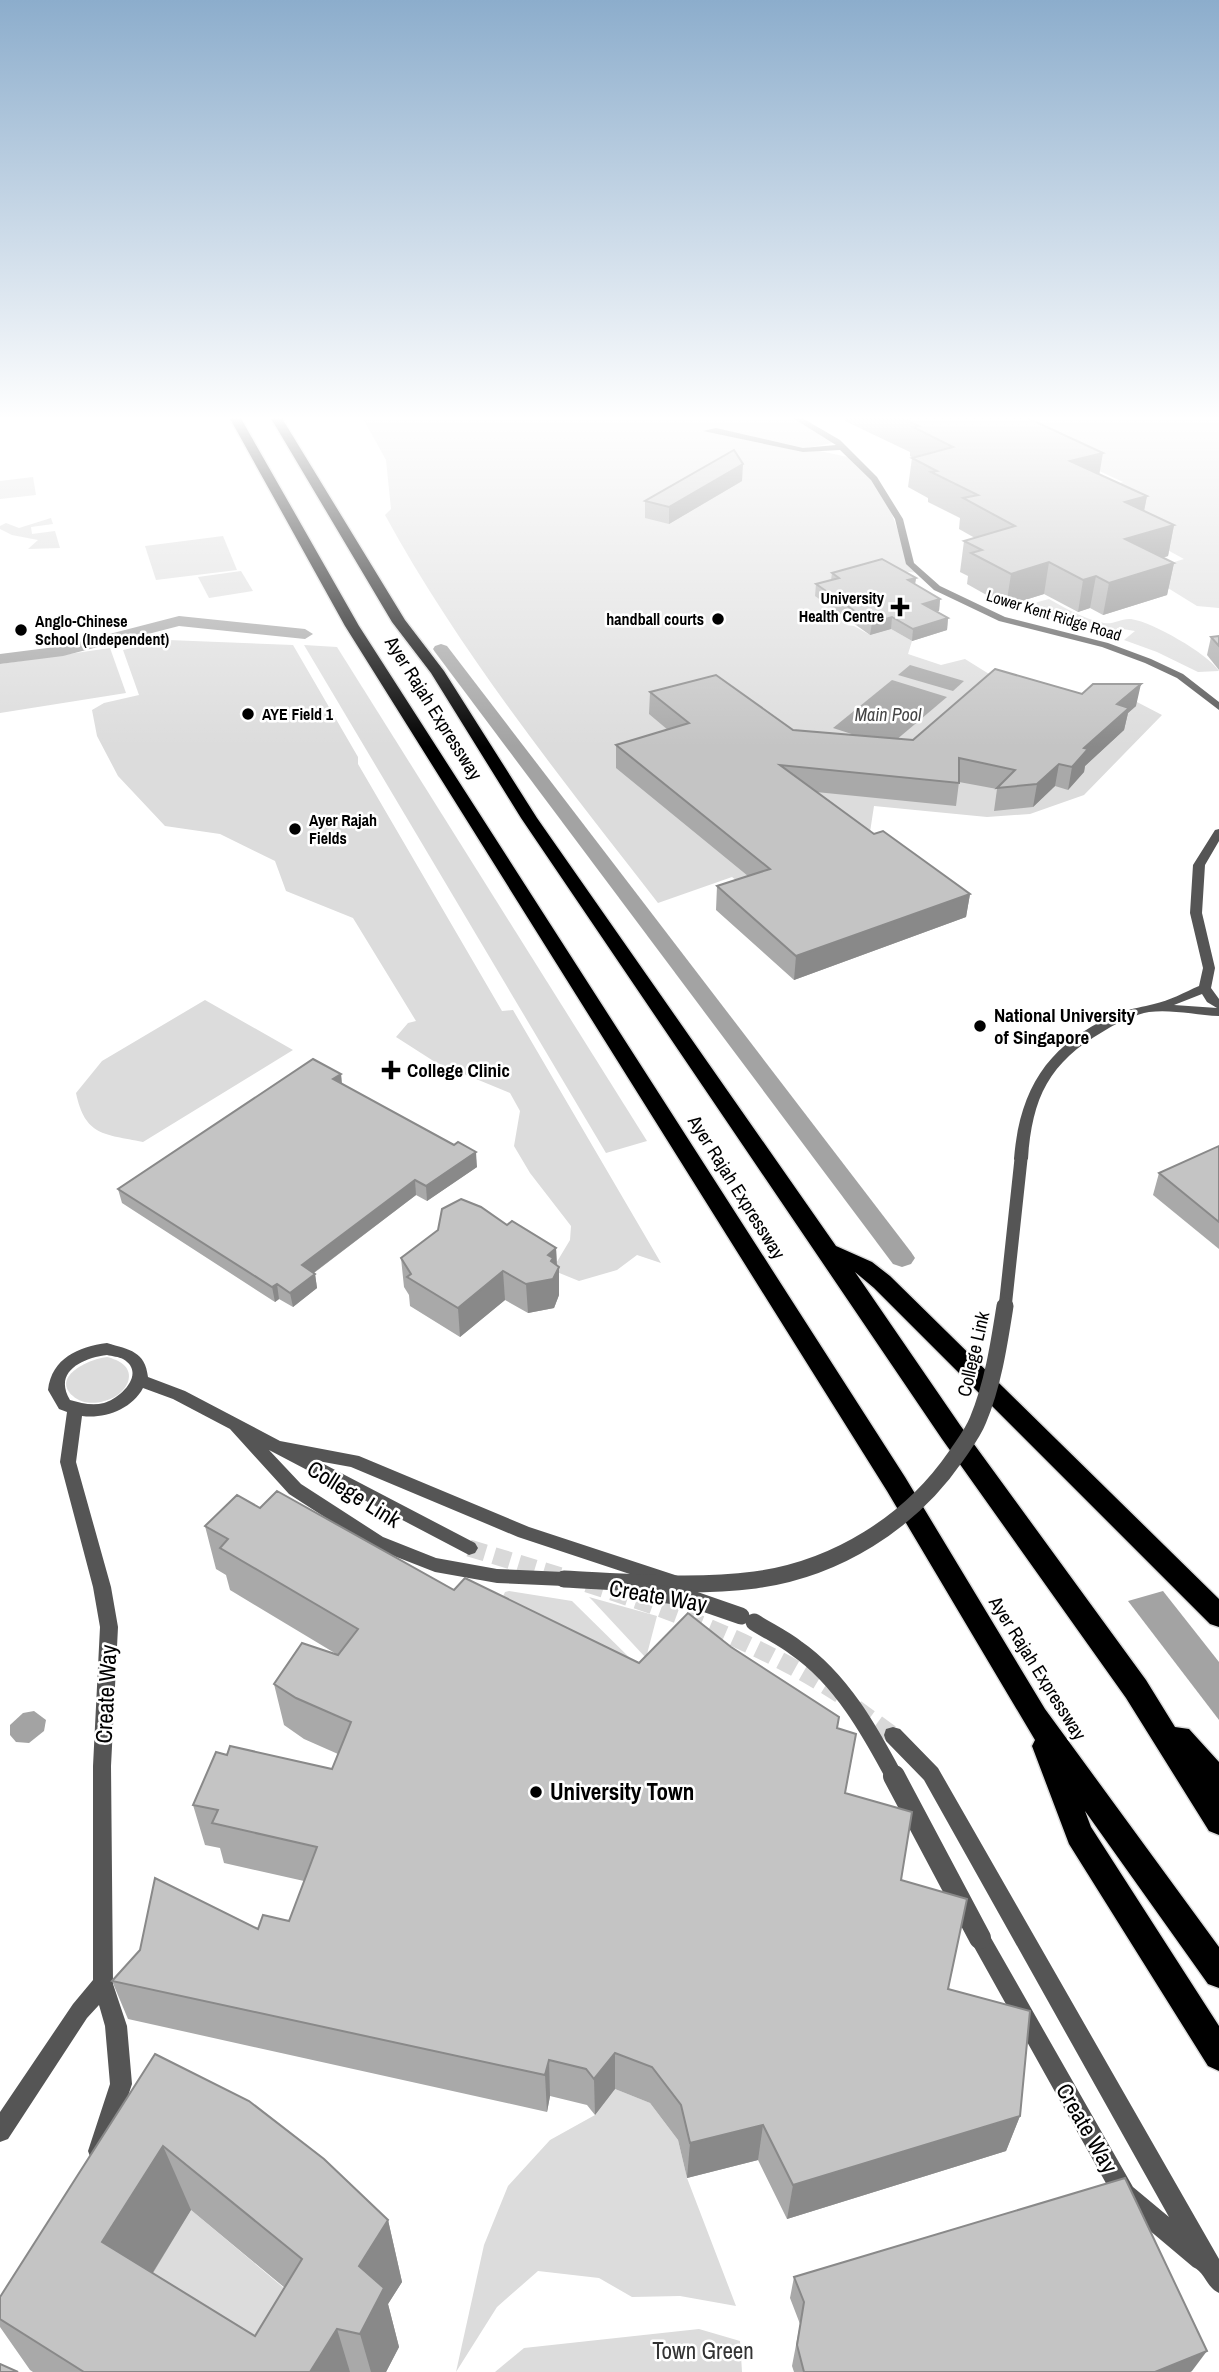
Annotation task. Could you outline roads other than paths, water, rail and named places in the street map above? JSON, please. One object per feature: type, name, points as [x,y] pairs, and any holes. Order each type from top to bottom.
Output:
[{"type":"highway","name":"Ayer Rajah Expressway","points":[[296,526],[360,638],[895,1485],[1035,1718],[1219,1973]]},
{"type":"highway","name":"Ayer Rajah Expressway","points":[[341,526],[399,622],[437,671],[529,818],[951,1432],[1136,1689],[1219,1821]]},
{"type":"highway","points":[[829,1251],[863,1267],[883,1282],[1219,1616]]},
{"type":"highway","points":[[1136,1689],[1219,1783]]},
{"type":"highway","points":[[1035,1718],[1079,1834],[1219,2055]]},
{"type":"street","name":"Lower Kent Ridge Road","points":[[901,526],[910,564],[937,588],[1002,619],[1105,645],[1148,661],[1180,676],[1219,707]]},
{"type":"street","points":[[1217,1009],[1210,999],[1209,968],[1196,913],[1199,865],[1219,832]]},
{"type":"street","name":"College Link","points":[[1155,1008],[1210,980]]},
{"type":"street","name":"College Link","points":[[233,1422],[295,1489],[377,1542],[435,1565],[497,1576],[680,1584],[726,1583],[806,1568],[862,1545],[913,1510],[943,1476],[980,1418],[1002,1338],[1022,1136],[1033,1092],[1049,1065],[1089,1032],[1124,1015],[1155,1008],[1217,1009]]},
{"type":"street","points":[[107,1349],[130,1355],[138,1362],[142,1371],[141,1381],[127,1400],[102,1411],[75,1410],[59,1398],[56,1382],[65,1365],[83,1354],[107,1349]]},
{"type":"street","points":[[141,1381],[179,1395],[233,1422],[469,1548]]},
{"type":"street","name":"Create Way","points":[[75,1410],[68,1462],[102,1587],[109,1627],[102,1766],[103,1983],[116,2026],[121,2084],[91,2173]]},
{"type":"street","name":"College Link","points":[[275,1446],[344,1459],[524,1532],[680,1584]]},
{"type":"street","name":"Create Way","points":[[564,1578],[620,1590],[674,1595],[748,1619],[798,1649],[834,1683],[871,1733],[986,1950],[1125,2195],[1215,2274]]},
{"type":"street","name":"Create Way","points":[[893,1735],[931,1774],[1215,2274]]},
{"type":"street","points":[[0,2131],[80,2011],[103,1983]]},
{"type":"water","points":[[910,665],[964,681],[953,691],[898,675]]},
{"type":"water","name":"Main Pool","points":[[892,680],[947,697],[889,746],[833,728]]},
{"type":"water","points":[[1163,1591],[1219,1662],[1219,1720],[1128,1601]]},
{"type":"water","points":[[34,1711],[46,1720],[44,1731],[29,1743],[16,1742],[10,1735],[10,1725],[23,1713]]},
{"type":"waterway","points":[[0,659],[63,651],[179,621],[305,634]]},
{"type":"waterway","points":[[441,649],[902,1258]]},
{"type":"tunnel","points":[[469,1548],[561,1576]]},
{"type":"tunnel","points":[[587,1584],[653,1606],[749,1645],[840,1695]]},
{"type":"tunnel","points":[[856,1708],[893,1735]]},
{"type":"place","name":"University Health Centre","points":[[900,607]]},
{"type":"place","name":"handball courts","points":[[718,619]]},
{"type":"place","name":"Anglo-Chinese School (Independent)","points":[[21,630]]},
{"type":"place","name":"AYE Field 1","points":[[248,714]]},
{"type":"place","name":"Ayer Rajah Fields","points":[[295,829]]},
{"type":"place","name":"National University of Singapore","points":[[980,1026]]},
{"type":"place","name":"College Clinic","points":[[391,1070]]},
{"type":"place","name":"University Town","points":[[536,1792]]},
{"type":"park label","name":"Town Green","points":[[703,2351]]}]
